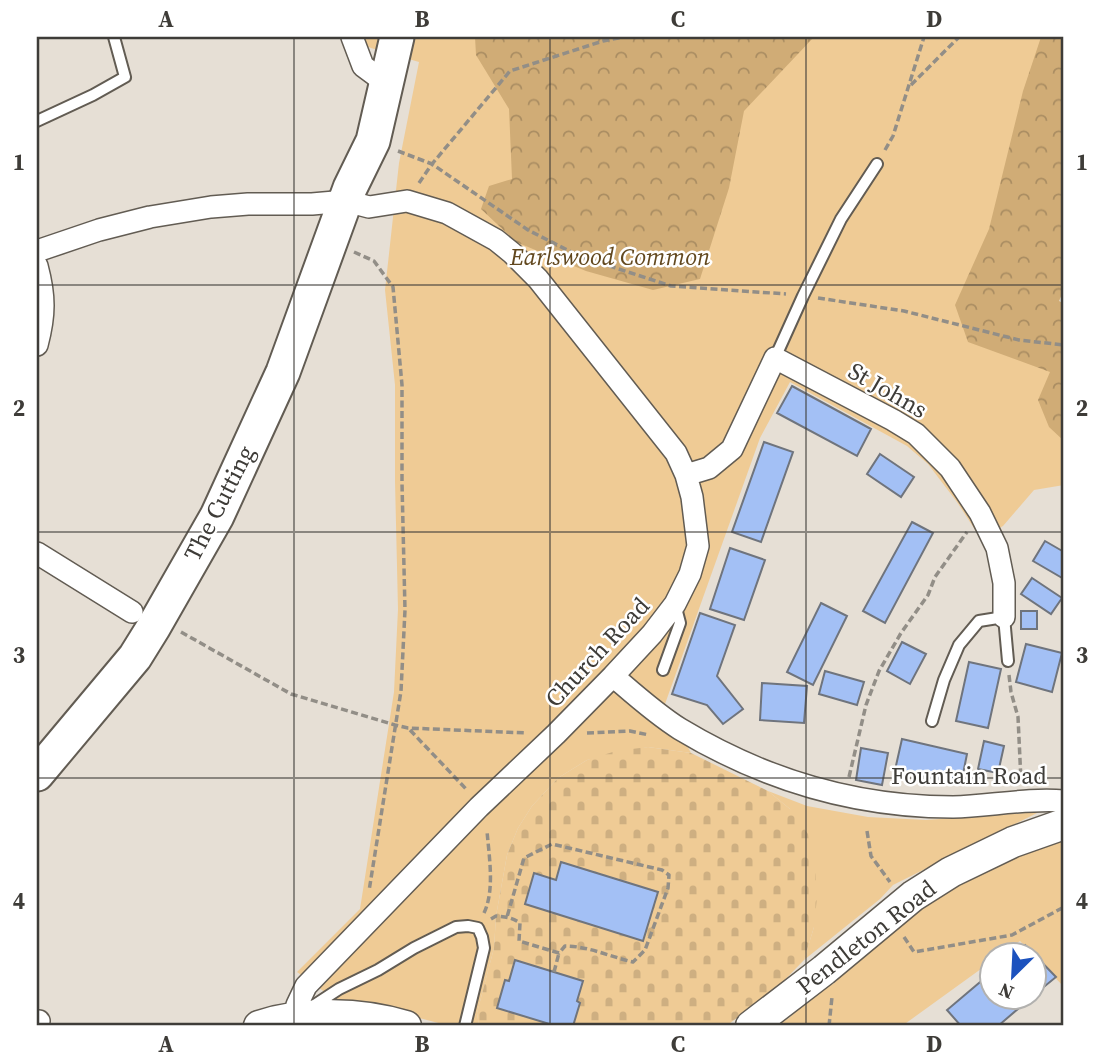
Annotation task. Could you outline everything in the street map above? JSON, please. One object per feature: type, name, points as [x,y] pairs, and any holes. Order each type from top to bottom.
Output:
[{"type":"main road","name":"The Cutting","points":[[37,774],[135,657],[145,616],[217,516],[283,372],[350,188],[373,141],[397,37]]},
{"type":"street","points":[[352,37],[363,66],[386,83]]},
{"type":"street","name":"Church Road","points":[[37,251],[99,230],[211,206],[346,201],[369,207],[407,201],[447,213],[485,233],[512,253],[538,279],[677,453],[686,475],[692,497],[698,546],[690,574],[675,604],[652,634],[613,676],[479,807],[306,986],[297,1005],[296,1017]]},
{"type":"street","points":[[37,266],[44,302],[37,345]]},
{"type":"street","points":[[686,475],[709,468],[732,449],[775,358]]},
{"type":"street","name":"St Johns","points":[[775,358],[916,434],[950,468],[980,513],[997,548],[1004,583],[1004,617]]},
{"type":"street","points":[[37,553],[145,616]]},
{"type":"street","name":"Fountain Road","points":[[613,676],[679,729],[747,764],[814,789],[890,804],[965,806],[1021,801],[1064,802]]},
{"type":"street","name":"Pendleton Road","points":[[751,1026],[824,971],[913,896],[951,872],[1013,842],[1064,824]]},
{"type":"street","points":[[259,1026],[296,1017],[328,1015],[363,1017],[407,1026]]},
{"type":"lane","points":[[37,121],[125,77],[114,37]]},
{"type":"lane","points":[[775,358],[841,219],[877,164]]},
{"type":"lane","points":[[663,670],[680,623],[675,604]]},
{"type":"lane","points":[[932,721],[944,680],[960,645],[979,621],[1004,617],[1008,661]]},
{"type":"lane","points":[[296,1017],[338,989],[378,970],[414,948],[456,927],[467,926],[478,928],[484,948],[465,1026]]},
{"type":"path","points":[[407,201],[432,164],[510,71],[603,41],[624,37]]},
{"type":"path","points":[[877,164],[893,136],[924,37]]},
{"type":"path","points":[[909,87],[959,37]]},
{"type":"path","points":[[373,141],[432,164],[528,230],[579,256],[671,286],[803,296],[904,311],[1019,340],[1064,345]]},
{"type":"path","points":[[331,242],[374,261],[393,287],[402,385],[405,610],[401,691],[368,900],[374,916]]},
{"type":"path","points":[[844,796],[866,705],[879,671],[901,633],[928,595],[935,578],[980,513]]},
{"type":"path","points":[[145,616],[290,694],[408,728]]},
{"type":"path","points":[[1008,661],[1010,692],[1018,717],[1021,801]]},
{"type":"path","points":[[867,831],[872,856],[897,891],[906,887],[913,896]]},
{"type":"path","points":[[507,917],[524,858],[552,844],[662,870],[669,875],[668,888],[645,950],[633,962],[609,957],[580,946],[565,946],[559,953],[554,972]]},
{"type":"path","points":[[900,930],[914,952],[1012,935],[1064,907]]},
{"type":"path","points":[[478,928],[496,916],[513,918],[520,923],[519,941],[559,953]]},
{"type":"green space","name":"Earlswood Common","points":[[362,37],[1064,37],[1064,289],[1059,301],[1064,304],[1064,485],[1034,490],[1003,526],[981,539],[928,464],[907,446],[790,382],[760,438],[665,704],[691,753],[648,747],[587,760],[558,778],[532,806],[518,828],[507,855],[496,916],[494,948],[477,1013],[479,1026],[450,1026],[400,1013],[340,1003],[297,972],[360,909],[394,692],[398,609],[395,385],[385,290],[399,163],[419,62],[364,45]]},
{"type":"green space","points":[[475,37],[814,37],[744,111],[729,188],[700,279],[653,290],[586,271],[516,242],[481,209],[489,186],[512,179],[509,109],[476,55]]},
{"type":"green space","points":[[1041,37],[1064,37],[1064,289],[1059,301],[1064,304],[1064,441],[1049,427],[1038,400],[1050,372],[968,342],[955,305],[989,229],[1023,91]]},
{"type":"green space","points":[[648,747],[691,753],[768,791],[790,809],[808,834],[815,864],[817,897],[814,927],[804,960],[776,989],[726,1026],[479,1026],[477,1013],[494,948],[496,916],[507,855],[518,828],[532,806],[558,778],[587,760],[616,751]]},
{"type":"green space","points":[[768,791],[807,806],[868,817],[926,820],[1039,812],[893,885],[880,899],[804,960],[814,927],[790,809]]},
{"type":"green space","points":[[1064,835],[1064,987],[1048,970],[1048,940],[978,940],[978,971],[902,1026],[776,1026],[789,1018],[816,993],[833,984],[891,928],[959,879]]},
{"type":"building","points":[[792,386],[871,429],[857,456],[777,413]]},
{"type":"building","points":[[764,442],[793,452],[761,542],[732,532]]},
{"type":"building","points":[[880,454],[914,477],[901,497],[867,474]]},
{"type":"building","points":[[912,522],[933,533],[885,623],[863,611]]},
{"type":"building","points":[[1045,541],[1064,552],[1064,579],[1033,561]]},
{"type":"building","points":[[730,548],[765,560],[744,620],[710,609]]},
{"type":"building","points":[[1032,578],[1062,598],[1051,614],[1021,594]]},
{"type":"building","points":[[821,603],[847,616],[813,685],[787,672]]},
{"type":"building","points":[[1021,611],[1037,611],[1037,629],[1021,629]]},
{"type":"building","points":[[700,613],[735,625],[717,676],[743,709],[723,724],[707,705],[672,694]]},
{"type":"building","points":[[902,642],[926,654],[910,684],[887,671]]},
{"type":"building","points":[[1026,644],[1062,653],[1052,692],[1016,682]]},
{"type":"building","points":[[969,662],[1001,669],[988,728],[956,721]]},
{"type":"building","points":[[825,671],[864,682],[857,705],[819,694]]},
{"type":"building","points":[[762,683],[807,686],[804,723],[760,720]]},
{"type":"building","points":[[902,739],[967,754],[961,784],[895,770]]},
{"type":"building","points":[[984,741],[1004,746],[998,773],[978,769]]},
{"type":"building","points":[[861,748],[888,753],[882,785],[856,780]]},
{"type":"building","points":[[561,862],[658,892],[643,941],[525,904],[534,873],[556,880]]},
{"type":"building","points":[[515,960],[583,981],[573,1026],[556,1026],[497,1008],[505,980],[509,981]]},
{"type":"building","points":[[1048,969],[1056,977],[1048,984]]},
{"type":"building","points":[[978,984],[978,1010],[1017,1010],[998,1026],[961,1026],[947,1010]]}]
